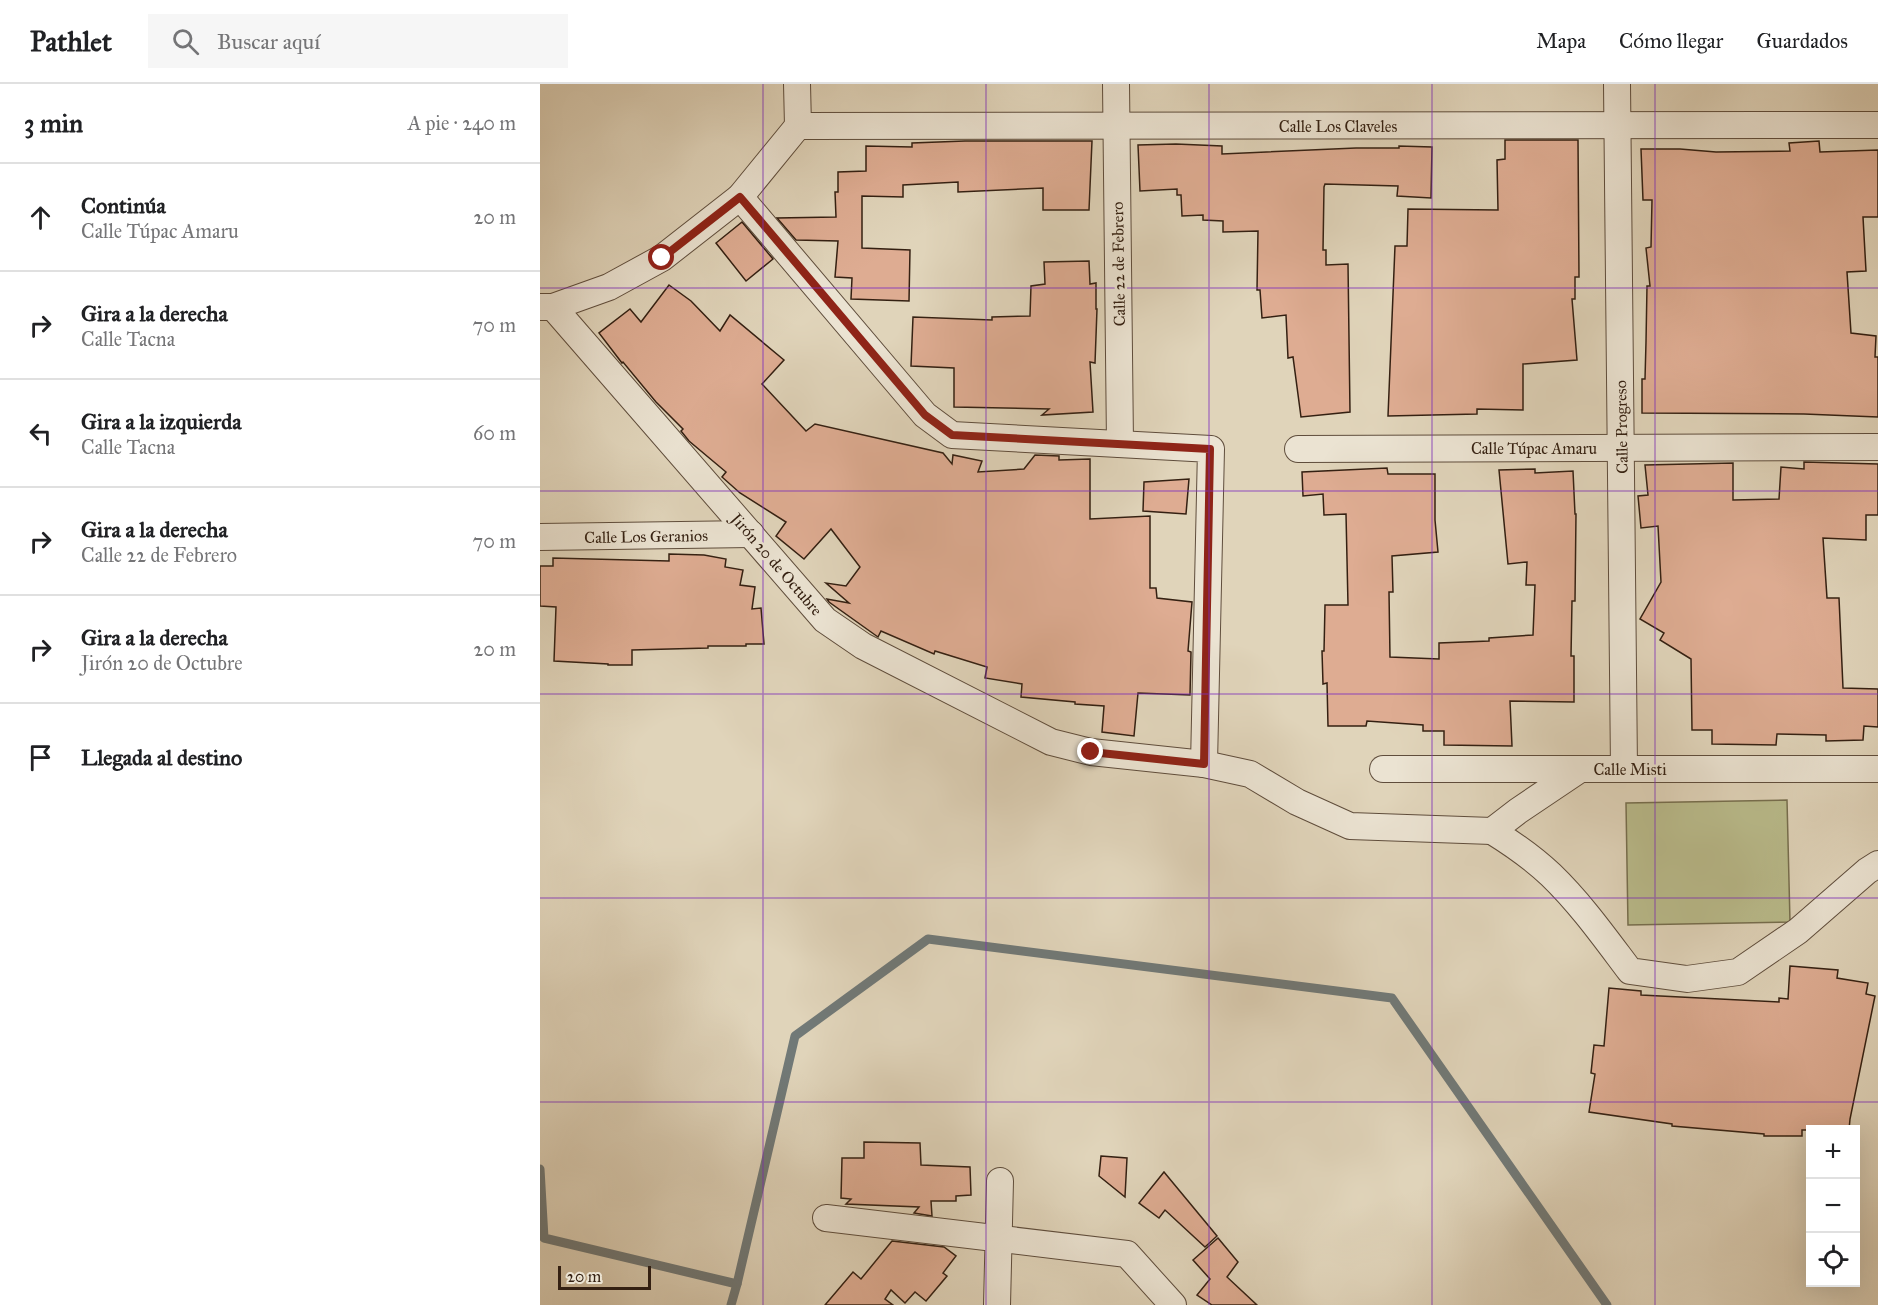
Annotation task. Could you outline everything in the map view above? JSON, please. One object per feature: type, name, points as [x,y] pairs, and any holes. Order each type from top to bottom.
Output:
[{"type":"street","points":[[546,307],[609,287],[662,258],[740,197],[798,126],[797,84]]},
{"type":"street","name":"Calle 22 de Febrero","points":[[1116,84],[1120,444]]},
{"type":"street","name":"Calle Progreso","points":[[1617,84],[1624,769]]},
{"type":"street","name":"Calle Los Claveles","points":[[798,126],[1878,125]]},
{"type":"street","points":[[740,197],[925,415],[952,435],[1210,449],[1204,764]]},
{"type":"street","name":"Jirón 20 de Octubre","points":[[546,307],[751,534],[825,620],[863,646],[1051,742],[1091,752],[1204,764],[1250,774],[1297,802],[1350,826],[1492,831]]},
{"type":"street","name":"Calle Túpac Amaru","points":[[1298,449],[1878,447]]},
{"type":"street","name":"Calle Los Geranios","points":[[540,537],[751,534]]},
{"type":"street","name":"Calle Misti","points":[[1383,769],[1878,770]]},
{"type":"street","points":[[1579,770],[1492,831],[1522,850],[1551,875],[1586,913],[1630,971],[1687,979],[1738,972],[1798,931],[1878,864]]},
{"type":"street","points":[[997,1305],[1000,1181]]},
{"type":"street","points":[[826,1218],[1127,1254],[1173,1305]]},
{"type":"green space","points":[[1787,800],[1790,922],[1628,925],[1626,803]]},
{"type":"building","points":[[1505,140],[1578,140],[1579,277],[1575,277],[1575,299],[1572,299],[1577,360],[1523,364],[1523,410],[1477,409],[1477,414],[1388,416],[1395,246],[1407,246],[1408,209],[1498,210],[1497,160],[1505,159]]},
{"type":"building","points":[[1092,141],[1089,210],[1043,210],[1043,188],[958,192],[958,182],[903,185],[903,197],[862,196],[862,248],[910,250],[909,301],[851,299],[852,278],[835,277],[838,241],[796,240],[777,218],[836,217],[835,192],[838,192],[838,172],[866,171],[866,146],[912,147],[912,143]]},
{"type":"building","points":[[1819,141],[1820,152],[1878,150],[1878,217],[1863,217],[1866,271],[1847,272],[1851,333],[1876,336],[1878,417],[1642,413],[1647,286],[1650,286],[1646,248],[1651,247],[1652,200],[1643,200],[1641,149],[1716,152],[1790,151],[1789,143]]},
{"type":"building","points":[[1138,145],[1222,146],[1222,154],[1399,148],[1399,146],[1432,147],[1431,198],[1397,196],[1398,186],[1325,184],[1324,187],[1323,250],[1326,250],[1326,265],[1348,264],[1350,412],[1301,417],[1293,357],[1288,358],[1286,315],[1262,318],[1260,290],[1257,290],[1258,231],[1223,232],[1223,221],[1203,220],[1203,215],[1182,216],[1181,195],[1177,195],[1177,189],[1140,191]]},
{"type":"building","points":[[742,222],[773,259],[746,281],[716,243]]},
{"type":"building","points":[[1089,261],[1090,284],[1096,283],[1097,309],[1095,363],[1090,362],[1093,412],[1042,415],[1049,409],[954,407],[954,368],[911,366],[913,317],[992,320],[992,317],[1030,316],[1031,286],[1045,284],[1044,262]]},
{"type":"building","points":[[669,285],[691,301],[720,331],[730,315],[784,360],[762,384],[806,431],[815,424],[943,453],[952,464],[953,455],[982,461],[978,472],[1024,469],[1035,455],[1059,456],[1059,460],[1090,459],[1090,519],[1150,516],[1150,588],[1156,588],[1157,598],[1192,602],[1188,651],[1191,652],[1190,695],[1138,693],[1134,736],[1102,732],[1104,706],[1021,697],[1022,684],[985,678],[987,667],[935,651],[934,654],[881,631],[878,637],[829,602],[827,599],[849,603],[826,583],[846,586],[860,567],[831,529],[804,559],[776,536],[786,522],[740,493],[722,477],[726,472],[689,441],[681,431],[683,429],[656,402],[599,333],[630,309],[641,322]]},
{"type":"building","points":[[1804,462],[1878,464],[1878,515],[1866,515],[1866,540],[1823,538],[1827,598],[1839,598],[1843,688],[1878,689],[1878,727],[1864,726],[1863,740],[1826,741],[1826,735],[1777,734],[1776,745],[1712,744],[1712,730],[1692,730],[1691,659],[1660,640],[1664,633],[1640,619],[1661,582],[1658,526],[1641,528],[1638,496],[1648,495],[1645,465],[1733,463],[1733,500],[1779,499],[1781,467],[1804,469]]},
{"type":"building","points":[[1387,468],[1388,474],[1435,474],[1438,552],[1392,556],[1393,592],[1389,592],[1390,657],[1439,659],[1439,643],[1489,641],[1489,638],[1533,635],[1535,585],[1526,585],[1527,562],[1508,564],[1499,470],[1535,469],[1535,473],[1573,471],[1576,514],[1575,601],[1572,601],[1571,656],[1574,656],[1574,702],[1510,701],[1512,746],[1444,745],[1444,731],[1423,731],[1423,725],[1367,721],[1366,726],[1328,726],[1327,683],[1323,684],[1322,651],[1324,651],[1325,605],[1348,605],[1346,514],[1324,515],[1323,494],[1303,496],[1302,472]]},
{"type":"building","points":[[1189,479],[1186,514],[1143,511],[1144,482]]},
{"type":"building","points":[[669,554],[704,555],[726,559],[725,567],[743,570],[740,585],[755,587],[752,609],[761,608],[764,644],[632,650],[632,665],[554,661],[556,607],[540,606],[540,566],[553,566],[553,558],[669,561]]},
{"type":"building","points":[[1790,966],[1838,970],[1837,978],[1868,983],[1866,994],[1875,996],[1849,1125],[1806,1125],[1806,1130],[1802,1130],[1802,1136],[1764,1136],[1764,1134],[1672,1126],[1672,1124],[1589,1112],[1595,1074],[1591,1073],[1594,1045],[1604,1046],[1609,988],[1641,991],[1641,995],[1779,1002],[1779,998],[1788,999]]},
{"type":"building","points":[[864,1142],[920,1143],[921,1165],[970,1167],[971,1195],[956,1196],[956,1201],[931,1201],[932,1216],[914,1213],[919,1207],[846,1204],[851,1199],[841,1198],[842,1158],[864,1158]]},
{"type":"building","points":[[1101,1156],[1127,1158],[1125,1197],[1099,1176]]},
{"type":"building","points":[[1164,1172],[1217,1236],[1205,1247],[1165,1210],[1159,1218],[1139,1203]]},
{"type":"building","points":[[1218,1238],[1238,1262],[1227,1277],[1257,1305],[1212,1305],[1197,1295],[1210,1279],[1193,1260]]},
{"type":"building","points":[[892,1241],[944,1247],[956,1256],[943,1273],[947,1276],[926,1301],[915,1292],[905,1303],[891,1290],[885,1299],[893,1305],[825,1305],[853,1272],[861,1279]]},
{"type":"waterway","points":[[540,1169],[544,1238],[737,1284],[795,1036],[928,939],[1392,998],[1607,1305]]},
{"type":"waterway","points":[[731,1305],[737,1284]]},
{"type":"route","points":[[662,258],[740,197],[925,415],[952,435],[1210,449],[1204,764],[1091,752]]}]
